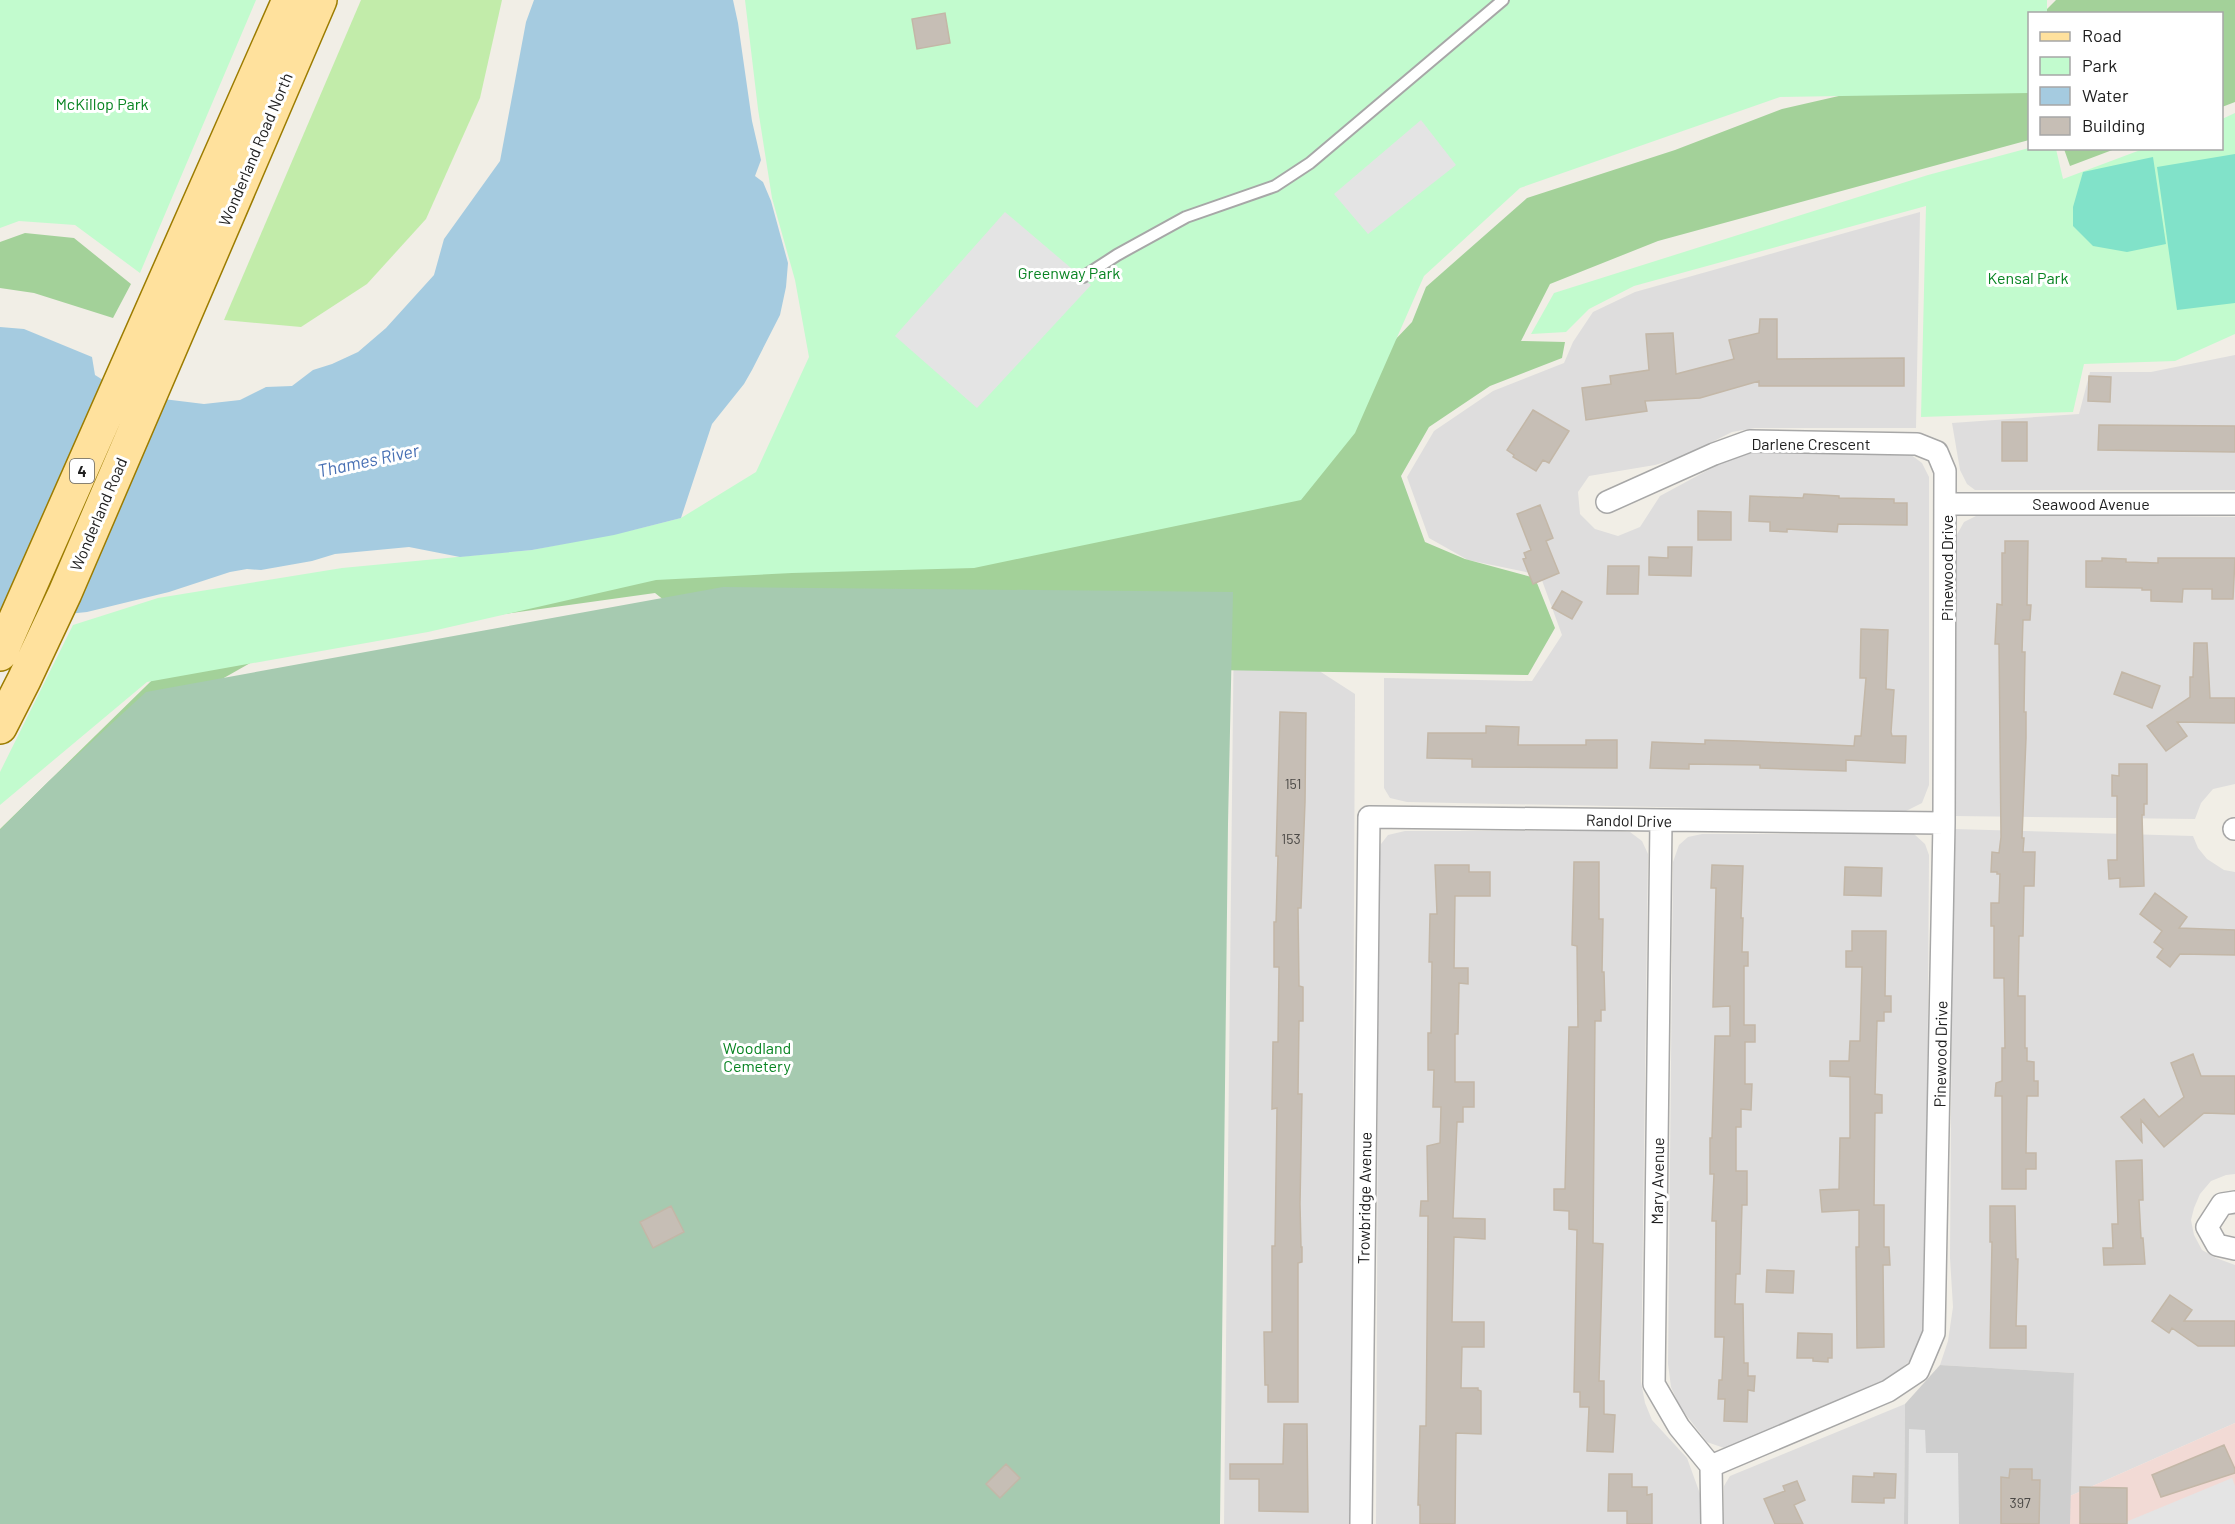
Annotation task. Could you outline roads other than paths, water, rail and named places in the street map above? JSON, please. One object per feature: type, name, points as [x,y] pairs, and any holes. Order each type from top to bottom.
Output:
[{"type":"main road","name":"Wonderland Road North","points":[[239,152],[289,0]]},
{"type":"main road","name":"Wonderland Road North","points":[[177,293],[239,152],[320,0]]},
{"type":"main road","name":"Wonderland Road","points":[[0,654],[177,293]]},
{"type":"main road","name":"Wonderland Road","points":[[0,727],[65,593],[177,293]]},
{"type":"street","name":"Darlene Crescent","points":[[1607,502],[1714,454],[1750,441],[1917,444],[1936,452],[1945,471],[1946,504]]},
{"type":"street","name":"Seawood Avenue","points":[[1946,504],[1992,502],[2235,504]]},
{"type":"street","name":"Pinewood Drive","points":[[1711,1466],[1888,1391],[1918,1371],[1934,1333],[1944,823],[1946,504]]},
{"type":"street","name":"Randol Drive","points":[[1367,873],[1369,817],[1944,823]]},
{"type":"street","name":"Mary Avenue","points":[[1661,821],[1654,1384],[1679,1427],[1711,1466]]},
{"type":"street","name":"Trowbridge Avenue","points":[[1361,1524],[1367,873]]},
{"type":"street","points":[[2235,1202],[2222,1204],[2207,1227],[2217,1245],[2235,1249]]},
{"type":"street","points":[[1711,1466],[1712,1524]]},
{"type":"lane","points":[[1083,277],[1117,255],[1186,217],[1275,186],[1310,163],[1503,0]]},
{"type":"water","name":"Thames River","points":[[534,0],[733,0],[752,121],[761,160],[755,176],[763,182],[771,201],[788,263],[786,287],[780,315],[752,370],[744,384],[712,424],[681,518],[614,535],[532,550],[460,557],[409,547],[335,554],[312,561],[261,570],[247,569],[230,572],[169,592],[87,612],[0,621],[0,327],[24,329],[92,357],[95,375],[103,380],[155,398],[204,404],[240,400],[266,387],[292,386],[313,370],[358,352],[386,328],[434,275],[444,239],[500,161],[526,22]]},
{"type":"park label","name":"McKillop Park","points":[[102,103]]},
{"type":"park label","name":"Greenway Park","points":[[1069,272]]},
{"type":"park label","name":"Kensal Park","points":[[2028,277]]},
{"type":"park label","name":"Woodland Cemetery","points":[[757,1056]]}]
